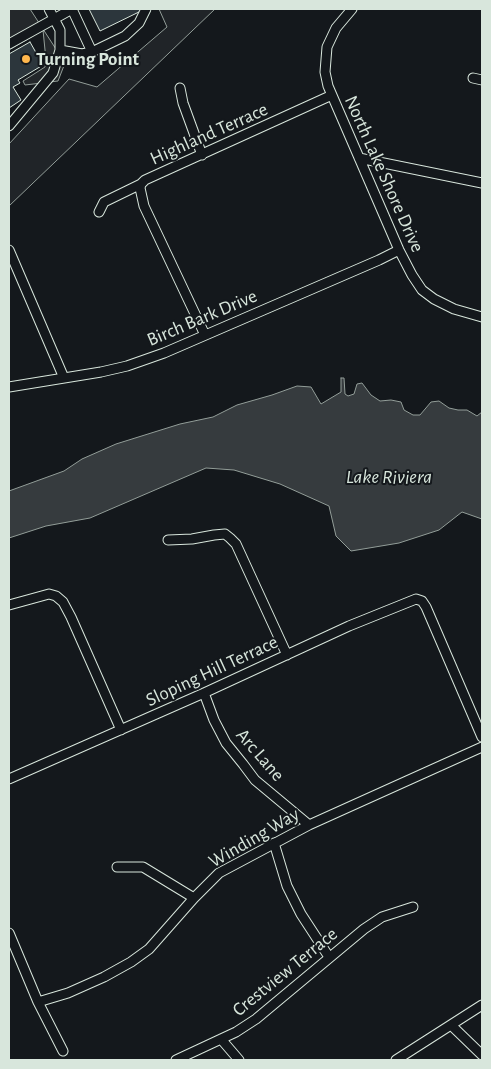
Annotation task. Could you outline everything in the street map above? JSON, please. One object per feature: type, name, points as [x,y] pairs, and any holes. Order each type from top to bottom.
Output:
[{"type":"street","points":[[9,126],[53,72],[60,50],[60,30],[49,9]]},
{"type":"street","points":[[9,44],[72,9],[92,52]]},
{"type":"street","points":[[60,50],[82,54],[92,52],[125,36],[139,23],[146,9]]},
{"type":"street","name":"North Lake Shore Drive","points":[[352,9],[336,28],[327,46],[326,72],[332,96],[399,250],[422,290],[434,299],[454,309],[482,317]]},
{"type":"street","points":[[180,88],[183,103],[202,155]]},
{"type":"street","name":"Highland Terrace","points":[[205,335],[144,206],[140,191],[141,184],[145,180],[332,96]]},
{"type":"street","points":[[359,158],[482,183]]},
{"type":"street","points":[[99,212],[104,202],[141,184]]},
{"type":"street","points":[[9,250],[64,378]]},
{"type":"street","name":"Birch Bark Drive","points":[[9,387],[101,372],[164,354],[399,250]]},
{"type":"street","points":[[168,540],[192,540],[225,534],[230,538],[236,544],[287,655]]},
{"type":"street","points":[[9,605],[49,594],[56,596],[62,602],[71,617],[121,730]]},
{"type":"street","name":"Sloping Hill Terrace","points":[[9,779],[204,693],[349,626],[416,599],[422,601],[426,607],[482,737]]},
{"type":"street","name":"Arc Lane","points":[[204,693],[214,720],[226,743],[255,780],[308,825]]},
{"type":"street","name":"Winding Way","points":[[38,1002],[95,981],[131,962],[149,949],[219,873],[308,825],[482,747]]},
{"type":"street","points":[[274,843],[287,886],[301,914],[329,957]]},
{"type":"street","points":[[117,867],[143,867],[194,898]]},
{"type":"street","name":"Crestview Terrace","points":[[176,1060],[236,1032],[282,999],[364,929],[382,917],[413,906]]},
{"type":"street","points":[[9,933],[38,1002],[62,1051]]},
{"type":"street","points":[[396,1060],[482,1005]]},
{"type":"street","points":[[451,1025],[482,1055]]},
{"type":"street","points":[[222,1039],[239,1060]]},
{"type":"shaded area","points":[[9,9],[30,9],[65,63],[58,81],[25,85],[23,81],[45,67],[43,30],[9,50]]},
{"type":"shaded area","points":[[159,9],[215,9],[9,206],[9,144],[69,79],[97,87],[167,27]]},
{"type":"water","name":"Lake Riviera","points":[[341,378],[344,378],[345,394],[348,396],[354,394],[357,384],[362,383],[371,395],[380,401],[391,400],[401,402],[404,410],[413,415],[420,415],[431,402],[439,401],[449,408],[467,410],[477,416],[482,412],[482,519],[462,512],[439,530],[399,543],[351,551],[336,536],[329,506],[280,484],[234,470],[206,468],[90,518],[46,526],[9,538],[9,491],[64,471],[82,459],[116,444],[180,424],[213,417],[237,405],[297,386],[311,387],[321,404],[341,392]]},
{"type":"building","points":[[89,9],[143,9],[143,10],[100,31]]},
{"type":"building","points":[[30,42],[43,65],[18,80],[20,83],[13,87],[21,100],[9,108],[9,54]]},
{"type":"place","name":"Turning Point","points":[[26,59]]}]
